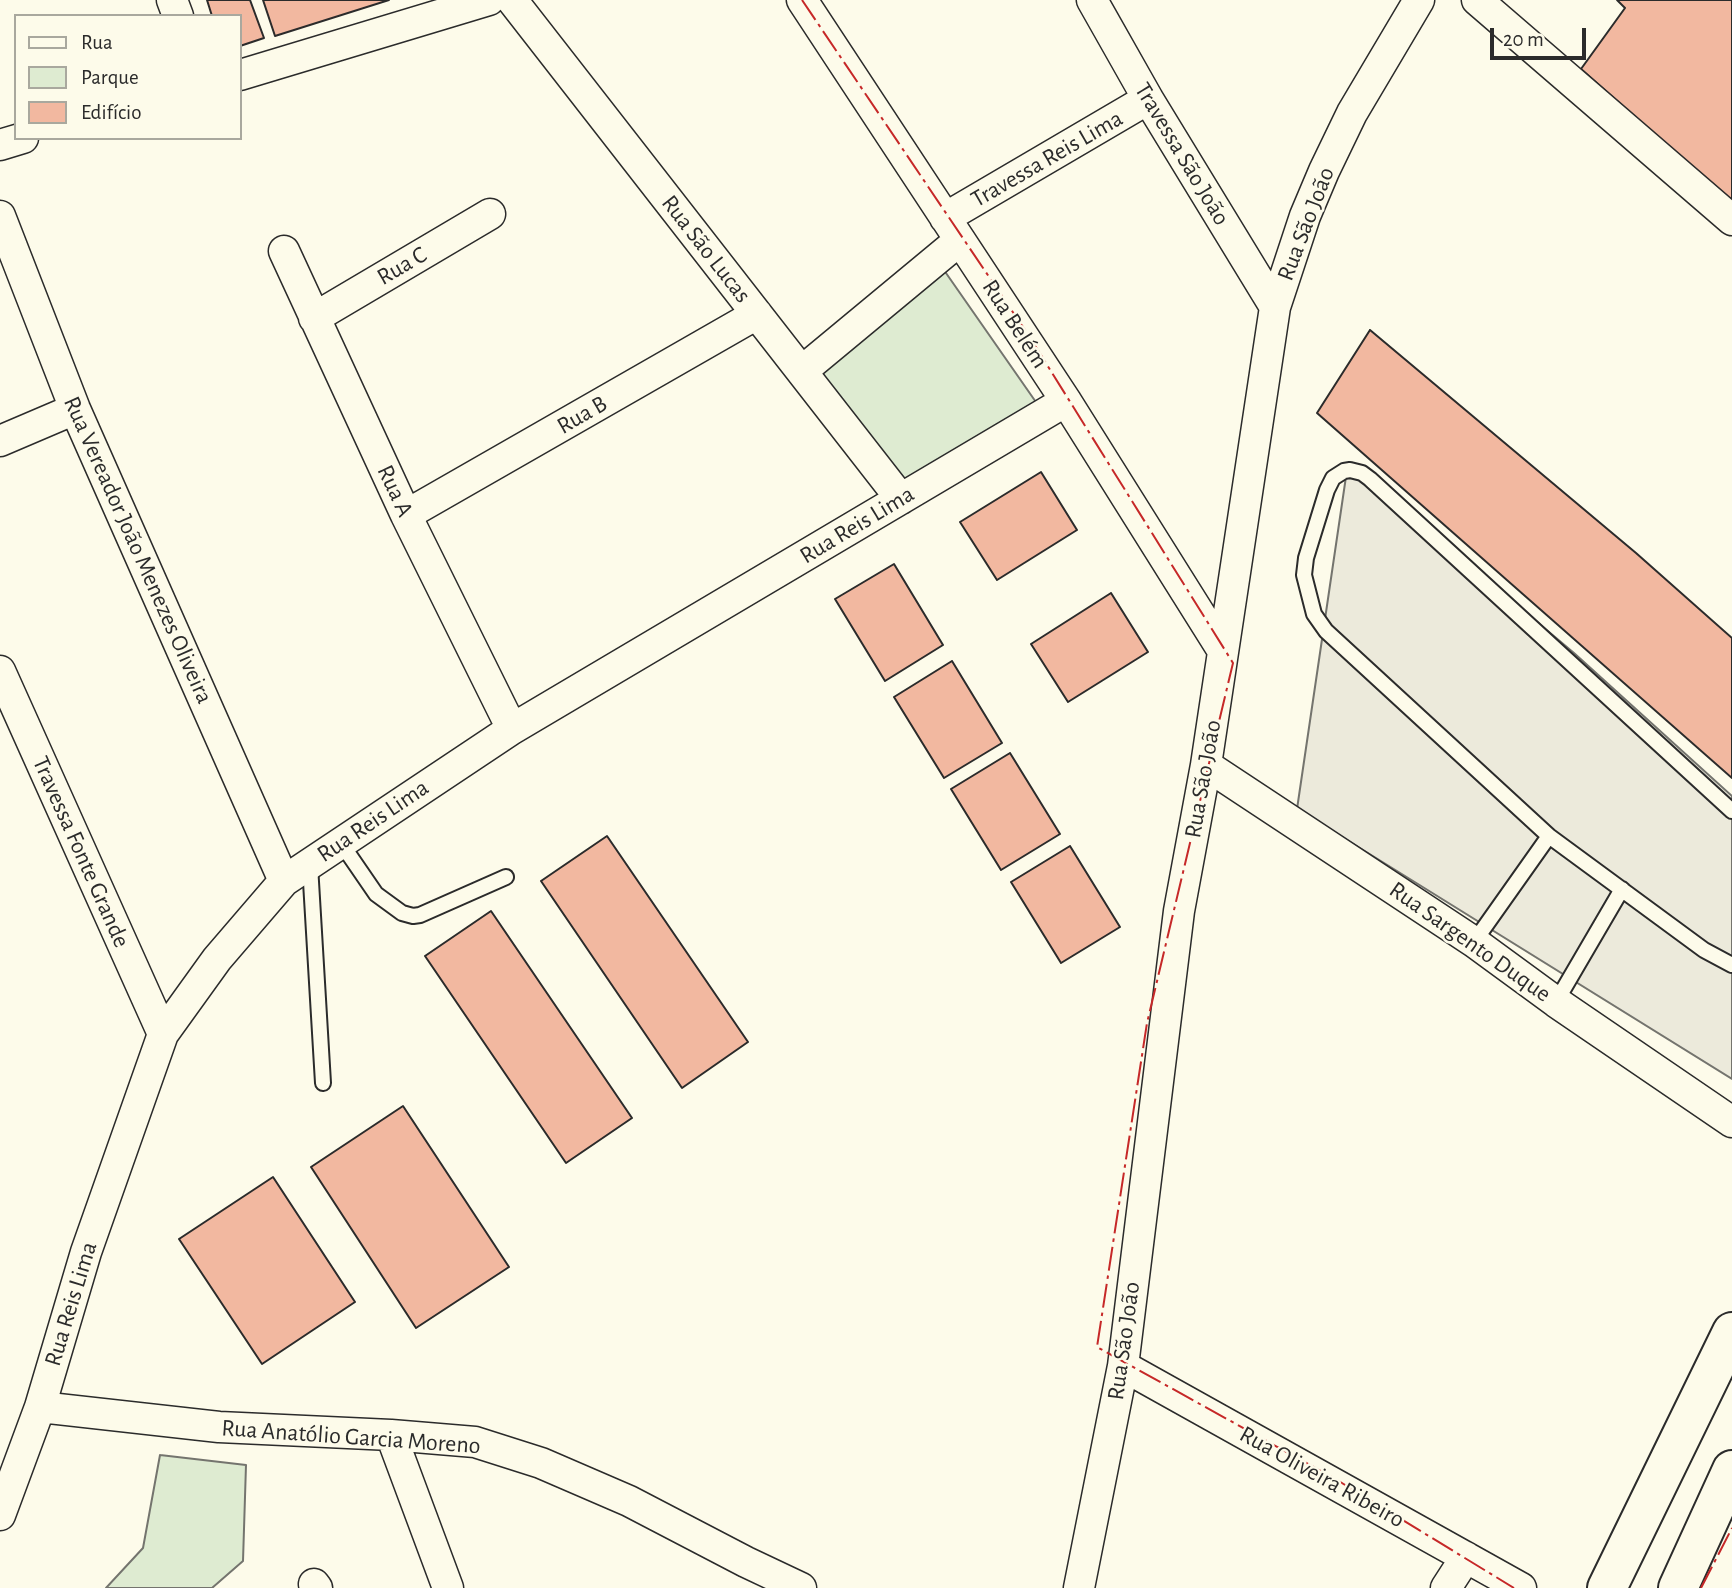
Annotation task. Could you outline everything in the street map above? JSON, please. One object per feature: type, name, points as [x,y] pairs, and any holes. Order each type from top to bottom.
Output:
[{"type":"main road","points":[[1607,1588],[1732,1332]]},
{"type":"main road","points":[[1678,1588],[1732,1470]]},
{"type":"street","points":[[242,74],[489,0]]},
{"type":"street","name":"Rua São Lucas","points":[[512,0],[901,499]]},
{"type":"street","name":"Rua Belém","points":[[802,0],[1066,401],[1223,651]]},
{"type":"street","name":"Travessa São João","points":[[1093,0],[1148,99],[1275,307]]},
{"type":"street","name":"Rua São João","points":[[1079,1588],[1123,1366],[1179,911],[1206,765],[1275,307],[1305,216],[1324,172],[1352,113],[1419,0]]},
{"type":"street","points":[[1477,0],[1732,220]]},
{"type":"street","name":"Travessa Reis Lima","points":[[802,371],[953,229],[1148,99]]},
{"type":"street","name":"Rua C","points":[[314,318],[490,214]]},
{"type":"street","name":"Rua Vereador João Menezes Oliveira","points":[[0,216],[75,409],[284,880]]},
{"type":"street","name":"Rua A","points":[[284,251],[406,515],[512,729]]},
{"type":"street","name":"Rua B","points":[[406,515],[757,314]]},
{"type":"street","name":"Rua Reis Lima","points":[[0,1515],[40,1407],[86,1252],[163,1034],[217,959],[284,880],[512,729],[1066,401]]},
{"type":"street","points":[[0,441],[75,409]]},
{"type":"street","name":"Travessa Fonte Grande","points":[[0,671],[163,1034]]},
{"type":"street","name":"Rua Sargento Duque","points":[[1206,765],[1474,942],[1556,1002],[1732,1122]]},
{"type":"street","name":"Rua Oliveira Ribeiro","points":[[1123,1366],[1521,1588]]},
{"type":"street","name":"Rua Anatólio Garcia Moreno","points":[[40,1407],[219,1427],[475,1442],[541,1463],[629,1501],[801,1588]]},
{"type":"street","points":[[391,1435],[448,1588]]},
{"type":"street","points":[[1446,1588],[1466,1557]]},
{"type":"lane","points":[[1732,811],[1370,478],[1356,471],[1336,474],[1327,490],[1306,558],[1304,575],[1309,601],[1318,622],[1549,836],[1704,950],[1732,965]]},
{"type":"lane","points":[[1474,942],[1549,836]]},
{"type":"lane","points":[[341,843],[376,894],[402,913],[413,916],[506,877]]},
{"type":"lane","points":[[310,863],[323,1083]]},
{"type":"lane","points":[[1556,1002],[1622,889]]},
{"type":"green space","points":[[939,263],[1038,405],[900,495],[804,358]]},
{"type":"green space","points":[[160,1455],[246,1465],[243,1561],[212,1588],[106,1588],[143,1548]]},
{"type":"shaded area","points":[[1348,463],[1574,653],[1732,796],[1732,1079],[1297,809]]},
{"type":"building","points":[[207,0],[250,0],[264,38],[242,45],[242,14],[211,14]]},
{"type":"building","points":[[263,0],[389,0],[275,36]]},
{"type":"building","points":[[1617,0],[1732,0],[1732,203],[1581,69],[1625,8]]},
{"type":"building","points":[[1370,330],[1636,553],[1732,638],[1732,778],[1317,413]]},
{"type":"building","points":[[1041,472],[1077,530],[997,580],[960,522]]},
{"type":"building","points":[[894,564],[943,645],[885,681],[835,599]]},
{"type":"building","points":[[1111,593],[1148,652],[1068,702],[1031,644]]},
{"type":"building","points":[[952,661],[1002,743],[944,778],[894,697]]},
{"type":"building","points":[[1010,753],[1060,834],[1001,870],[951,789]]},
{"type":"building","points":[[607,836],[748,1042],[682,1088],[541,881]]},
{"type":"building","points":[[1070,846],[1120,927],[1061,963],[1011,882]]},
{"type":"building","points":[[491,911],[632,1118],[566,1163],[425,956]]},
{"type":"building","points":[[403,1106],[509,1267],[416,1328],[311,1167]]},
{"type":"building","points":[[273,1177],[355,1302],[262,1364],[179,1239]]},
{"type":"power","points":[[802,0],[1029,336],[1233,663],[1147,1023],[1097,1347],[1337,1480],[1514,1588]]},
{"type":"power","points":[[1701,1588],[1732,1528]]}]
